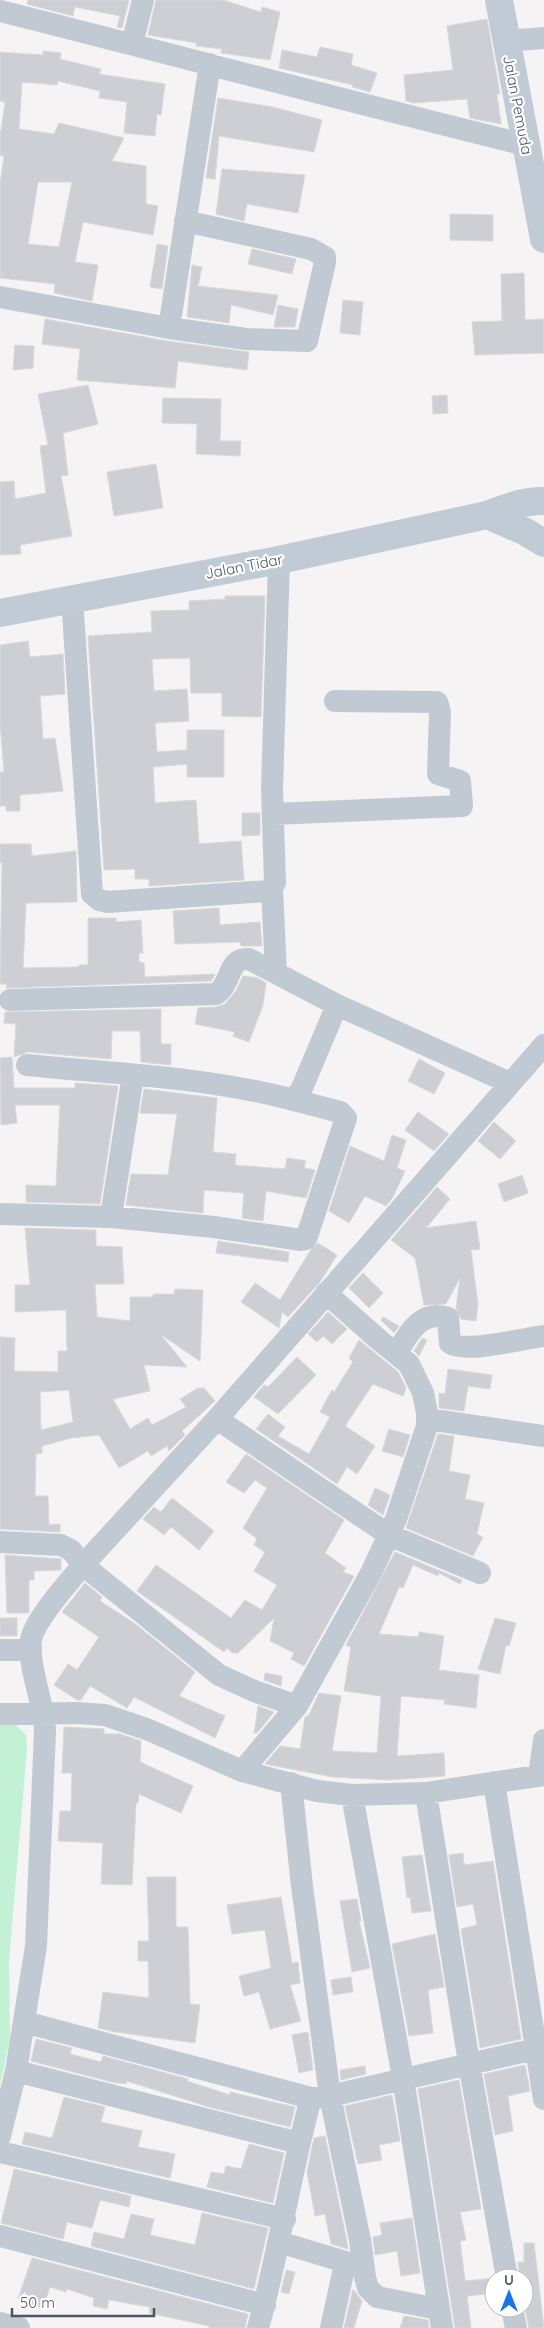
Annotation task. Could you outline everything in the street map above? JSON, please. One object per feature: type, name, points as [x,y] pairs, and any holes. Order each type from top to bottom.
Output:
[{"type":"main road","name":"Jalan Pemuda","points":[[499,0],[544,239]]},
{"type":"main road","name":"Jalan Tidar","points":[[0,613],[279,560],[487,515],[540,497]]},
{"type":"main road","points":[[487,515],[544,543]]},
{"type":"street","points":[[132,44],[143,0]]},
{"type":"street","points":[[0,11],[210,64],[384,111],[526,145]]},
{"type":"street","points":[[506,42],[544,38]]},
{"type":"street","points":[[169,328],[210,64]]},
{"type":"street","points":[[0,297],[169,328],[246,339],[307,341],[325,257],[311,249],[185,221]]},
{"type":"street","points":[[276,973],[272,889],[275,883],[273,814],[279,560]]},
{"type":"street","points":[[72,599],[92,894],[99,900],[108,902],[262,892],[272,889]]},
{"type":"street","points":[[273,814],[462,806],[460,781],[438,774],[440,712],[437,702],[335,701]]},
{"type":"street","points":[[10,1000],[216,994],[226,985],[234,963],[249,959],[337,1005],[510,1083]]},
{"type":"street","points":[[294,1100],[302,1088],[337,1005]]},
{"type":"street","points":[[0,2136],[16,2071],[36,1946],[44,1714],[31,1650],[31,1638],[62,1590],[83,1565],[217,1419],[544,1045]]},
{"type":"street","points":[[0,1214],[111,1217],[214,1227],[306,1239],[346,1118],[340,1112],[254,1090],[218,1084],[162,1076],[134,1076],[27,1065]]},
{"type":"street","points":[[111,1217],[134,1076]]},
{"type":"street","points":[[242,1771],[297,1706],[371,1573],[389,1534],[422,1443],[427,1419],[423,1393],[410,1364],[379,1340],[326,1293]]},
{"type":"street","points":[[397,1353],[410,1329],[416,1324],[436,1315],[448,1318],[450,1343],[464,1348],[487,1344],[506,1344],[526,1338],[544,1336]]},
{"type":"street","points":[[217,1419],[389,1534],[480,1573]]},
{"type":"street","points":[[427,1419],[544,1436]]},
{"type":"street","points":[[0,1542],[61,1545],[71,1550],[83,1565],[218,1675],[254,1691],[297,1706]]},
{"type":"street","points":[[0,1650],[31,1650]]},
{"type":"street","points":[[0,1714],[105,1715],[149,1730],[242,1771],[317,1791],[352,1795],[426,1793],[542,1775],[544,1740]]},
{"type":"street","points":[[494,1782],[539,2047],[544,2099]]},
{"type":"street","points":[[291,1783],[320,2097],[358,2263],[372,2294],[440,2318],[403,2078],[352,1795]]},
{"type":"street","points":[[426,1793],[469,2063],[505,2268]]},
{"type":"street","points":[[24,2022],[320,2097],[539,2047]]},
{"type":"street","points":[[16,2071],[299,2143]]},
{"type":"street","points":[[258,2328],[285,2219],[299,2143],[320,2097]]},
{"type":"street","points":[[0,2152],[285,2219]]},
{"type":"street","points":[[0,2236],[264,2305]]},
{"type":"street","points":[[279,2242],[358,2263]]},
{"type":"street","points":[[331,2328],[343,2273],[358,2263]]},
{"type":"street","points":[[0,2323],[19,2328]]},
{"type":"green space","points":[[0,1724],[15,1724],[26,1735],[27,1749],[9,1961],[10,2038],[0,2085]]},
{"type":"building","points":[[28,0],[129,0],[122,28],[117,27],[120,16],[75,7],[75,5],[73,16],[27,4]]},
{"type":"building","points":[[156,0],[223,0],[261,12],[262,7],[280,12],[270,60],[221,53],[222,49],[196,46],[197,43],[148,35]]},
{"type":"building","points":[[487,19],[500,94],[497,94],[501,124],[470,118],[467,99],[414,103],[406,101],[404,75],[453,70],[447,26]]},
{"type":"building","points":[[320,47],[353,54],[351,65],[377,73],[370,92],[352,87],[353,85],[279,68],[282,50],[317,57]]},
{"type":"building","points":[[43,51],[61,53],[60,59],[101,69],[99,74],[165,84],[161,115],[157,114],[155,136],[124,133],[127,102],[99,98],[100,91],[58,81],[57,85],[22,82],[19,129],[54,134],[59,123],[124,138],[112,161],[146,166],[146,204],[158,206],[153,235],[83,222],[75,262],[98,265],[92,301],[54,293],[55,284],[0,278],[0,184],[4,156],[0,155],[0,137],[5,102],[0,101],[0,52],[43,55]],"holes":[[[38,182],[72,182],[59,247],[28,244]]]},
{"type":"building","points":[[218,98],[273,107],[322,120],[314,152],[219,136],[215,179],[206,178]]},
{"type":"building","points":[[222,169],[305,175],[298,213],[247,204],[244,221],[216,214]]},
{"type":"building","points":[[450,214],[493,215],[493,241],[450,240]]},
{"type":"building","points":[[157,244],[168,246],[162,289],[150,287]]},
{"type":"building","points":[[252,249],[296,259],[292,274],[248,264]]},
{"type":"building","points":[[192,265],[202,267],[198,286],[278,295],[273,315],[231,305],[229,323],[187,317]]},
{"type":"building","points":[[524,273],[525,320],[544,319],[544,353],[475,355],[472,322],[502,321],[501,274]]},
{"type":"building","points":[[343,300],[363,302],[360,335],[340,333]]},
{"type":"building","points":[[278,305],[298,309],[295,327],[274,327]]},
{"type":"building","points":[[45,319],[167,341],[249,352],[247,370],[178,361],[175,388],[77,380],[80,349],[42,344]]},
{"type":"building","points":[[15,345],[34,346],[33,368],[13,370]]},
{"type":"building","points":[[88,385],[98,424],[63,433],[68,475],[61,476],[72,536],[20,545],[21,554],[0,555],[0,482],[14,481],[15,499],[46,493],[40,446],[48,445],[38,394]]},
{"type":"building","points":[[447,395],[448,413],[433,414],[432,396]]},
{"type":"building","points":[[163,398],[221,399],[220,441],[241,441],[240,456],[196,454],[197,424],[162,423]]},
{"type":"building","points":[[156,464],[163,508],[114,516],[107,472]]},
{"type":"building","points":[[225,596],[265,596],[261,717],[222,716],[222,693],[191,693],[190,658],[152,659],[154,691],[187,689],[189,721],[155,723],[157,752],[187,750],[187,730],[224,730],[224,777],[187,777],[187,764],[153,767],[155,803],[196,800],[199,844],[241,841],[244,880],[149,886],[149,879],[135,879],[135,869],[104,870],[88,636],[152,632],[151,611],[189,610],[189,601],[225,599]]},
{"type":"building","points":[[28,641],[30,657],[63,654],[65,694],[40,696],[43,739],[55,738],[63,791],[20,795],[20,811],[6,811],[6,806],[0,806],[0,772],[4,772],[0,722],[0,645]]},
{"type":"building","points":[[242,813],[260,813],[260,835],[242,836]]},
{"type":"building","points":[[0,844],[31,844],[32,856],[76,851],[77,902],[26,903],[23,968],[79,967],[79,965],[88,965],[88,918],[116,918],[116,922],[141,920],[143,953],[139,953],[139,962],[144,963],[145,977],[215,974],[213,978],[211,981],[6,988],[7,984],[0,984],[2,863],[0,863]]},
{"type":"building","points":[[219,908],[220,925],[260,922],[262,946],[241,946],[240,942],[175,944],[173,911]]},
{"type":"building","points":[[243,976],[258,978],[266,983],[263,1005],[249,1042],[233,1036],[235,1032],[195,1024],[198,1008],[216,1007],[225,1004],[236,991]]},
{"type":"building","points":[[161,1009],[161,1044],[171,1044],[171,1065],[141,1062],[140,1031],[112,1031],[111,1059],[28,1052],[14,1057],[16,1024],[4,1023],[5,1012]]},
{"type":"building","points":[[12,1057],[14,1088],[75,1088],[75,1083],[118,1086],[100,1204],[26,1202],[26,1185],[56,1186],[60,1105],[15,1105],[17,1123],[1,1125],[0,1058]]},
{"type":"building","points":[[419,1059],[445,1073],[434,1094],[408,1081]]},
{"type":"building","points":[[144,1089],[217,1098],[213,1152],[236,1154],[235,1165],[285,1169],[287,1158],[306,1161],[304,1168],[315,1170],[306,1198],[266,1191],[263,1221],[242,1218],[244,1193],[204,1190],[203,1213],[126,1205],[131,1174],[168,1175],[177,1114],[140,1113]]},
{"type":"building","points":[[418,1112],[449,1134],[434,1151],[405,1130]]},
{"type":"building","points":[[494,1122],[516,1141],[500,1159],[478,1141]]},
{"type":"building","points":[[392,1135],[406,1140],[397,1168],[405,1171],[393,1197],[386,1206],[365,1196],[349,1223],[329,1211],[350,1146],[384,1161]]},
{"type":"building","points":[[522,1175],[528,1193],[504,1202],[498,1184]]},
{"type":"building","points":[[437,1187],[450,1199],[426,1228],[476,1221],[480,1249],[471,1250],[478,1305],[476,1321],[461,1319],[456,1308],[460,1278],[446,1304],[424,1305],[415,1258],[391,1240]]},
{"type":"building","points":[[25,1228],[96,1230],[96,1246],[122,1247],[124,1284],[95,1284],[97,1317],[130,1321],[130,1297],[153,1297],[153,1294],[174,1294],[175,1289],[203,1290],[200,1361],[160,1334],[187,1367],[144,1365],[150,1391],[113,1399],[130,1429],[148,1418],[152,1425],[186,1407],[180,1399],[198,1388],[204,1388],[215,1401],[182,1431],[185,1435],[169,1451],[167,1446],[151,1456],[148,1451],[119,1468],[99,1435],[71,1438],[42,1446],[42,1453],[36,1454],[35,1496],[48,1496],[49,1525],[60,1524],[60,1532],[0,1529],[0,1337],[15,1338],[14,1371],[58,1372],[58,1351],[67,1351],[66,1310],[15,1312],[15,1285],[30,1285]],"holes":[[[69,1390],[73,1422],[41,1430],[40,1392]]]},
{"type":"building","points":[[218,1241],[289,1252],[288,1262],[216,1253]]},
{"type":"building","points":[[318,1243],[337,1255],[320,1282],[288,1317],[282,1312],[279,1328],[241,1302],[255,1283],[280,1300],[310,1251]]},
{"type":"building","points":[[363,1273],[383,1293],[369,1308],[349,1288]]},
{"type":"building","points":[[328,1312],[347,1329],[332,1344],[323,1336],[317,1342],[308,1334]]},
{"type":"building","points":[[383,1317],[399,1326],[394,1333],[381,1320]]},
{"type":"building","points":[[422,1338],[427,1340],[419,1356],[414,1351]]},
{"type":"building","points":[[359,1340],[398,1372],[406,1388],[403,1396],[373,1384],[345,1426],[375,1446],[357,1474],[347,1467],[337,1484],[256,1429],[268,1414],[285,1427],[278,1436],[309,1454],[330,1417],[320,1412],[332,1390],[334,1392],[353,1362],[349,1358]]},
{"type":"building","points":[[297,1357],[316,1375],[278,1414],[254,1397],[264,1385],[268,1387]]},
{"type":"building","points":[[448,1369],[492,1375],[490,1389],[468,1386],[464,1411],[439,1408],[439,1393],[445,1394]]},
{"type":"building","points":[[389,1429],[410,1435],[403,1457],[382,1451]]},
{"type":"building","points":[[438,1434],[454,1436],[449,1471],[470,1475],[465,1499],[484,1503],[477,1534],[483,1537],[473,1556],[406,1528]]},
{"type":"building","points":[[246,1454],[344,1520],[325,1553],[346,1568],[343,1572],[354,1576],[304,1666],[291,1659],[294,1653],[270,1641],[274,1618],[238,1653],[232,1653],[227,1648],[224,1652],[137,1591],[156,1565],[231,1618],[245,1600],[262,1610],[277,1585],[254,1571],[265,1552],[254,1545],[257,1539],[243,1528],[267,1488],[255,1480],[244,1493],[226,1482]]},
{"type":"building","points":[[375,1488],[390,1495],[383,1515],[368,1505]]},
{"type":"building","points":[[172,1498],[214,1531],[199,1550],[171,1527],[164,1535],[143,1519],[154,1507],[161,1512]]},
{"type":"building","points":[[395,1552],[462,1580],[460,1584],[439,1573],[438,1576],[413,1565],[403,1588],[399,1587],[379,1634],[418,1637],[419,1632],[444,1636],[439,1670],[479,1675],[476,1708],[444,1704],[445,1700],[401,1696],[397,1756],[444,1753],[445,1776],[389,1780],[333,1777],[265,1764],[280,1746],[300,1749],[305,1717],[309,1715],[319,1693],[341,1696],[332,1751],[377,1753],[381,1696],[344,1691],[351,1647],[346,1645]]},
{"type":"building","points":[[5,1555],[61,1559],[61,1570],[34,1571],[34,1580],[29,1580],[29,1613],[7,1613]]},
{"type":"building","points":[[85,1583],[102,1597],[100,1601],[134,1623],[195,1672],[179,1696],[225,1716],[215,1738],[134,1697],[127,1708],[90,1686],[81,1700],[77,1700],[54,1685],[68,1664],[77,1670],[99,1637],[62,1612]]},
{"type":"building","points":[[0,1618],[17,1618],[17,1636],[0,1636]]},
{"type":"building","points":[[495,1618],[516,1623],[509,1646],[506,1645],[500,1674],[478,1669]]},
{"type":"building","points":[[265,1673],[282,1676],[281,1686],[264,1680]]},
{"type":"building","points":[[258,1706],[274,1712],[257,1733],[254,1733]]},
{"type":"building","points":[[64,1727],[104,1729],[104,1734],[120,1734],[141,1741],[140,1762],[193,1786],[181,1813],[139,1794],[138,1803],[136,1803],[132,1885],[101,1884],[103,1843],[58,1841],[60,1811],[71,1811],[72,1773],[62,1773]]},
{"type":"building","points":[[463,1853],[464,1865],[493,1861],[521,2039],[480,2048],[461,1929],[477,1925],[473,1904],[457,1907],[449,1855]]},
{"type":"building","points":[[422,1855],[431,1911],[412,1913],[410,1897],[407,1898],[402,1857]]},
{"type":"building","points":[[147,1877],[176,1877],[176,1927],[188,1927],[190,2004],[200,2005],[195,2043],[98,2028],[103,1992],[149,1998],[148,1961],[138,1961],[138,1941],[149,1941]]},
{"type":"building","points":[[281,1897],[292,1963],[298,1962],[300,1983],[290,1985],[301,2021],[270,2029],[259,1992],[244,1996],[239,1976],[271,1968],[265,1930],[232,1934],[227,1905]]},
{"type":"building","points":[[357,1899],[361,1921],[359,1921],[370,1968],[352,1972],[340,1901]]},
{"type":"building","points":[[435,1934],[444,1987],[428,1990],[433,2033],[409,2036],[392,1944]]},
{"type":"building","points":[[351,1977],[353,1992],[333,1995],[331,1980]]},
{"type":"building","points":[[308,2032],[313,2070],[299,2073],[292,2035]]},
{"type":"building","points":[[36,2039],[72,2048],[70,2054],[101,2062],[103,2056],[188,2079],[187,2081],[230,2095],[230,2092],[295,2107],[290,2127],[209,2107],[127,2081],[126,2084],[112,2082],[31,2061]]},
{"type":"building","points":[[525,2065],[530,2091],[508,2096],[513,2131],[495,2135],[484,2074]]},
{"type":"building","points":[[365,2066],[366,2074],[341,2080],[340,2070]]},
{"type":"building","points":[[459,2080],[481,2209],[460,2212],[466,2240],[460,2241],[465,2281],[484,2279],[484,2294],[467,2296],[471,2328],[455,2328],[418,2089]]},
{"type":"building","points":[[392,2095],[400,2141],[379,2145],[382,2160],[358,2164],[345,2106]]},
{"type":"building","points":[[64,2097],[105,2107],[101,2122],[142,2131],[138,2147],[175,2154],[170,2178],[22,2144],[25,2132],[52,2138]]},
{"type":"building","points":[[325,2136],[348,2249],[331,2244],[325,2214],[315,2216],[307,2172],[314,2138]]},
{"type":"building","points":[[249,2144],[284,2153],[273,2203],[207,2187],[211,2172],[224,2174],[226,2166],[241,2169]]},
{"type":"building","points":[[14,2169],[131,2196],[129,2207],[100,2200],[92,2228],[67,2222],[63,2239],[1,2223]]},
{"type":"building","points":[[202,2213],[268,2228],[254,2289],[91,2246],[94,2232],[124,2239],[131,2214],[154,2219],[150,2235],[195,2245]]},
{"type":"building","points":[[412,2218],[420,2273],[401,2276],[397,2251],[375,2255],[373,2237],[382,2235],[380,2223]]},
{"type":"building","points":[[524,2243],[534,2243],[544,2328],[529,2328],[527,2318],[534,2318],[534,2268],[519,2268],[518,2262],[524,2262]]},
{"type":"building","points":[[32,2258],[248,2314],[245,2328],[209,2328],[209,2326],[149,2313],[150,2307],[109,2300],[107,2309],[93,2306],[94,2298],[67,2289],[66,2292],[50,2287],[43,2308],[18,2299]]},
{"type":"building","points":[[286,2270],[295,2272],[289,2294],[281,2292]]},
{"type":"building","points":[[353,2289],[362,2301],[354,2328],[344,2328]]},
{"type":"building","points":[[404,2316],[428,2320],[429,2328],[400,2328]]}]
